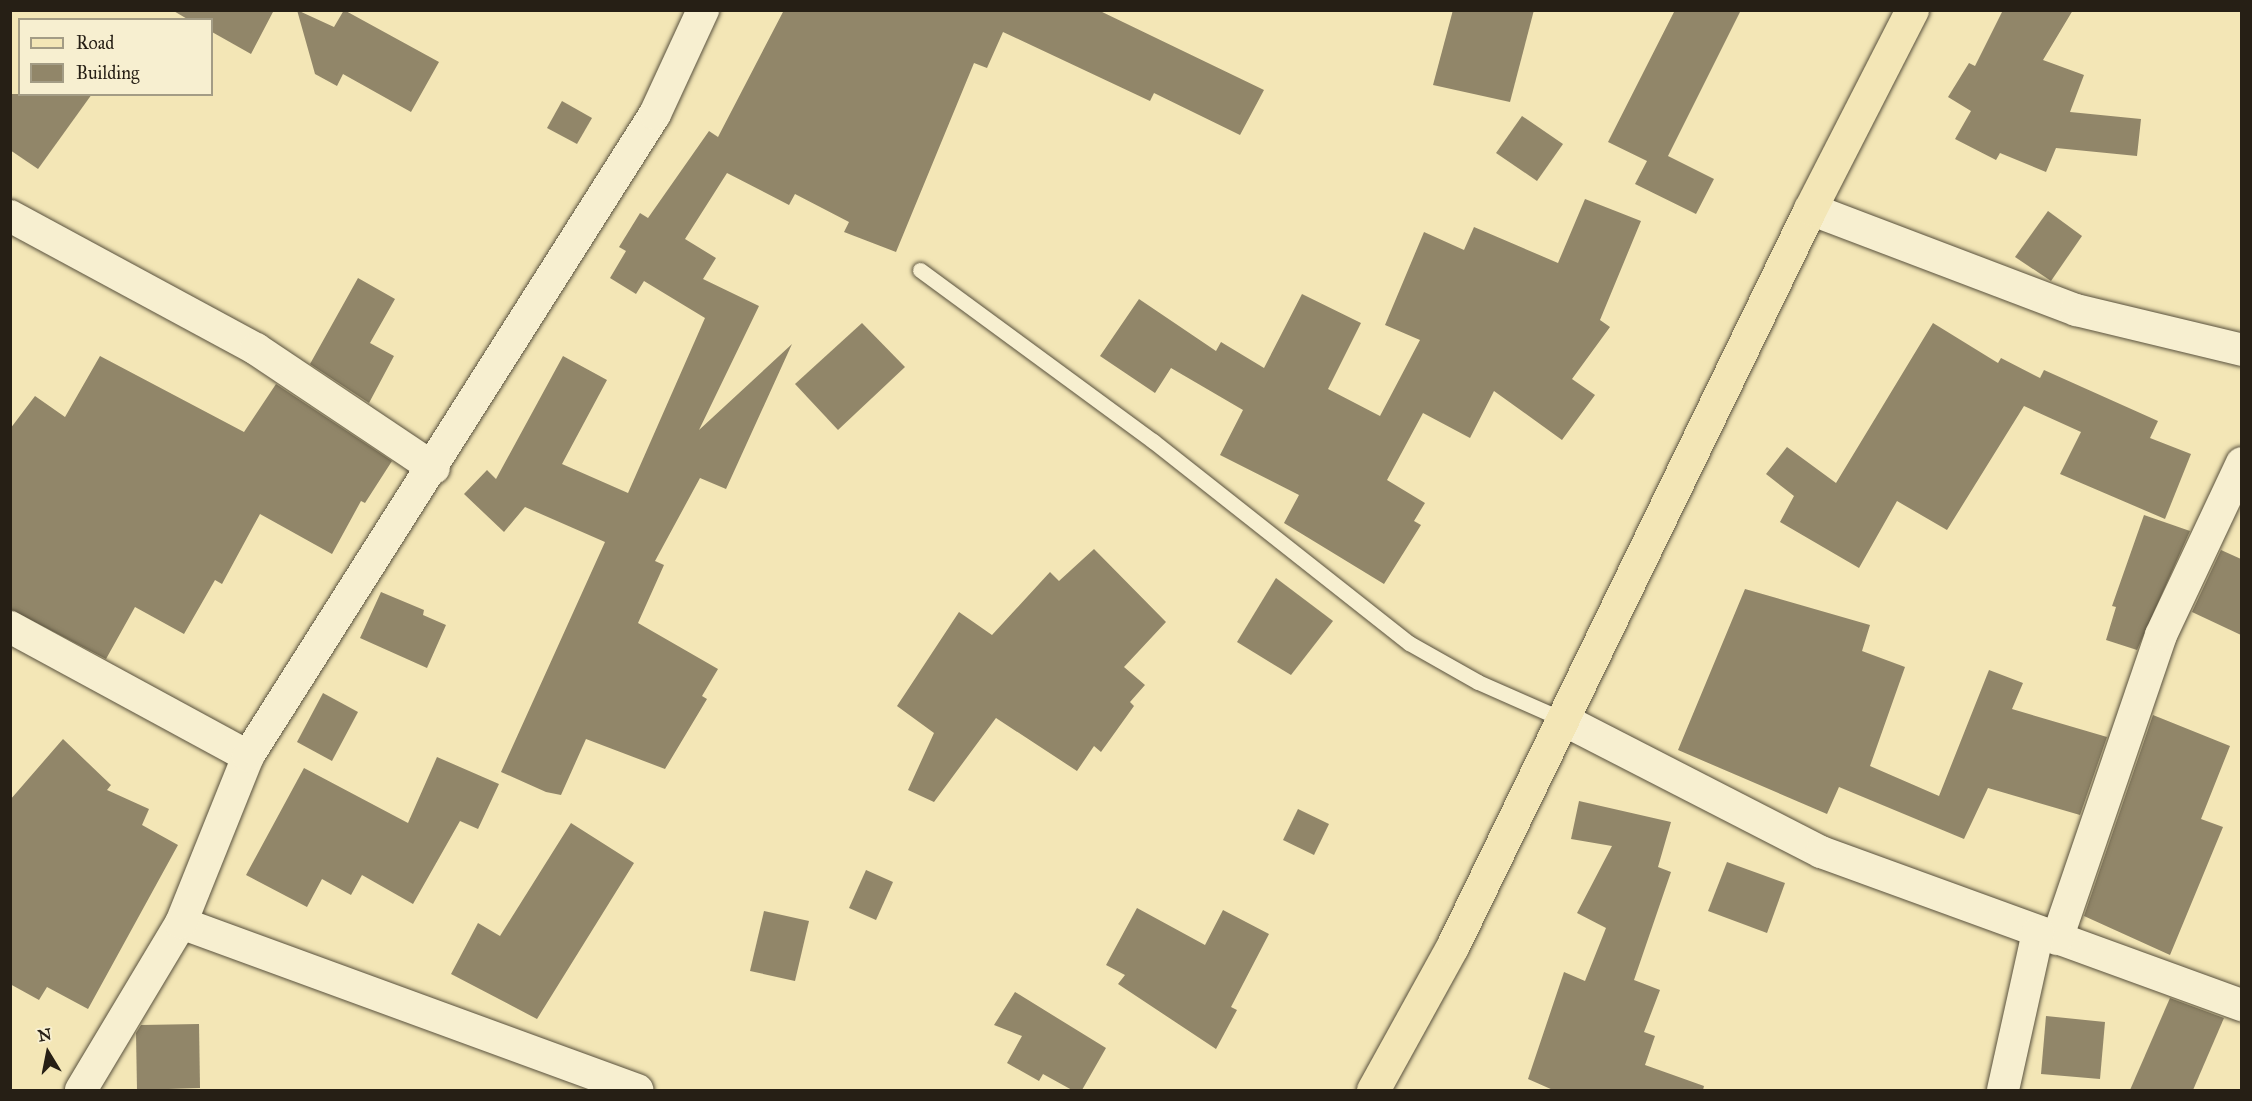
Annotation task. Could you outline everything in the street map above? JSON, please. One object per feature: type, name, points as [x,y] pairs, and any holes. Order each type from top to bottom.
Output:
[{"type":"main road","points":[[1373,1090],[1452,947],[1810,209],[1912,10]]},
{"type":"street","points":[[81,1090],[181,923],[248,756],[434,468],[655,114],[703,10]]},
{"type":"street","points":[[1810,209],[2076,310],[2241,350]]},
{"type":"street","points":[[10,216],[256,349],[434,468]]},
{"type":"street","points":[[2003,1090],[2048,935],[2161,635],[2241,462]]},
{"type":"street","points":[[10,627],[248,756]]},
{"type":"street","points":[[1562,719],[1821,852],[2241,1005]]},
{"type":"street","points":[[181,923],[637,1090]]},
{"type":"lane","points":[[920,270],[1153,441],[1409,643],[1478,682],[1562,719]]},
{"type":"building","points":[[172,10],[274,10],[251,54],[213,33],[213,18],[186,18]]},
{"type":"building","points":[[297,10],[334,27],[344,10],[439,62],[411,112],[343,74],[337,86],[315,74]]},
{"type":"building","points":[[784,10],[1098,10],[1264,90],[1240,135],[1154,93],[1150,101],[1003,32],[987,68],[974,63],[896,252],[844,232],[849,222],[795,194],[789,205],[727,173],[685,239],[716,258],[703,279],[759,306],[699,430],[792,344],[726,489],[700,478],[655,561],[664,565],[638,623],[718,669],[702,696],[707,699],[665,769],[586,739],[561,795],[546,792],[501,772],[605,542],[525,507],[504,532],[464,494],[487,470],[496,479],[563,356],[607,380],[562,464],[628,493],[705,318],[644,281],[636,294],[610,278],[626,251],[619,247],[640,213],[648,218],[709,131],[718,137]]},
{"type":"building","points":[[1453,10],[1534,10],[1510,102],[1433,85]]},
{"type":"building","points":[[1675,10],[1741,10],[1668,156],[1714,179],[1696,214],[1635,184],[1647,161],[1608,142]]},
{"type":"building","points":[[2003,10],[2073,10],[2043,60],[2084,75],[2070,112],[2141,119],[2137,156],[2056,148],[2046,172],[2000,153],[1996,160],[1955,139],[1971,111],[1948,97],[1969,63],[1975,66]]},
{"type":"building","points":[[10,94],[18,94],[18,96],[91,96],[38,169],[10,150]]},
{"type":"building","points":[[562,101],[592,118],[577,144],[547,128]]},
{"type":"building","points":[[1522,116],[1563,144],[1537,181],[1496,153]]},
{"type":"building","points":[[1585,199],[1641,221],[1600,320],[1610,327],[1572,379],[1595,395],[1562,440],[1494,391],[1470,438],[1423,413],[1387,480],[1425,503],[1414,521],[1421,525],[1384,584],[1284,523],[1299,495],[1220,455],[1243,410],[1171,368],[1155,393],[1100,356],[1139,299],[1216,351],[1221,342],[1264,368],[1302,294],[1361,323],[1328,389],[1380,416],[1420,340],[1385,325],[1424,232],[1464,250],[1474,227],[1558,263]]},
{"type":"building","points":[[2048,211],[2082,236],[2051,281],[2015,257]]},
{"type":"building","points":[[358,278],[395,299],[370,343],[394,356],[369,403],[310,364]]},
{"type":"building","points":[[862,323],[905,367],[838,430],[795,384]]},
{"type":"building","points":[[1933,323],[1998,363],[2001,358],[2040,378],[2044,370],[2158,421],[2150,438],[2191,454],[2165,519],[2060,474],[2081,432],[2024,406],[1947,530],[1897,501],[1859,568],[1780,522],[1794,496],[1766,474],[1787,447],[1836,483]]},
{"type":"building","points":[[100,356],[244,432],[276,384],[392,461],[365,503],[361,501],[332,554],[260,514],[222,584],[215,580],[184,634],[135,607],[106,659],[10,609],[10,429],[35,396],[65,417]]},
{"type":"building","points":[[2144,515],[2190,531],[2137,650],[2106,640],[2116,607],[2112,606]]},
{"type":"building","points":[[1094,549],[1166,622],[1124,667],[1145,685],[1130,702],[1134,706],[1101,752],[1094,746],[1077,771],[996,718],[934,802],[908,790],[934,733],[897,706],[959,612],[992,635],[1050,572],[1059,581]]},
{"type":"building","points":[[2221,550],[2241,559],[2241,635],[2192,612]]},
{"type":"building","points":[[1276,578],[1333,621],[1291,675],[1237,642]]},
{"type":"building","points":[[1745,589],[1870,625],[1862,651],[1905,667],[1870,766],[1939,796],[1989,670],[2023,683],[2012,709],[2107,737],[2080,815],[1988,788],[1964,839],[1839,787],[1827,814],[1678,750]]},
{"type":"building","points":[[381,592],[424,610],[423,615],[446,625],[427,668],[360,638]]},
{"type":"building","points":[[323,693],[358,712],[332,761],[297,742]]},
{"type":"building","points":[[2153,715],[2230,746],[2201,819],[2223,827],[2170,955],[2084,916]]},
{"type":"building","points":[[63,739],[111,785],[107,790],[149,809],[142,825],[178,845],[88,1009],[47,987],[39,1000],[10,984],[10,800]]},
{"type":"building","points":[[437,757],[499,784],[478,829],[460,821],[413,904],[362,875],[351,895],[322,879],[307,907],[246,875],[304,768],[408,823]]},
{"type":"building","points":[[1579,801],[1671,822],[1658,867],[1671,872],[1634,980],[1660,990],[1644,1032],[1655,1036],[1645,1065],[1704,1086],[1703,1090],[1553,1090],[1528,1079],[1564,972],[1585,981],[1606,928],[1577,913],[1612,846],[1571,839]]},
{"type":"building","points":[[1298,809],[1329,824],[1314,855],[1283,840]]},
{"type":"building","points":[[571,823],[634,863],[537,1019],[451,974],[478,923],[500,936]]},
{"type":"building","points":[[1727,862],[1785,883],[1767,933],[1708,911]]},
{"type":"building","points":[[866,870],[893,882],[876,920],[849,908]]},
{"type":"building","points":[[1137,908],[1205,945],[1223,910],[1269,934],[1231,1007],[1237,1010],[1216,1049],[1118,984],[1125,975],[1106,965]]},
{"type":"building","points":[[764,911],[809,921],[795,981],[750,971]]},
{"type":"building","points":[[1015,992],[1106,1048],[1082,1090],[1072,1090],[1043,1074],[1039,1081],[1007,1063],[1022,1036],[994,1025]]},
{"type":"building","points":[[2170,998],[2224,1018],[2193,1090],[2130,1090]]},
{"type":"building","points":[[2046,1016],[2105,1022],[2100,1079],[2041,1074]]},
{"type":"building","points":[[199,1024],[200,1088],[137,1090],[136,1033],[141,1025]]}]
